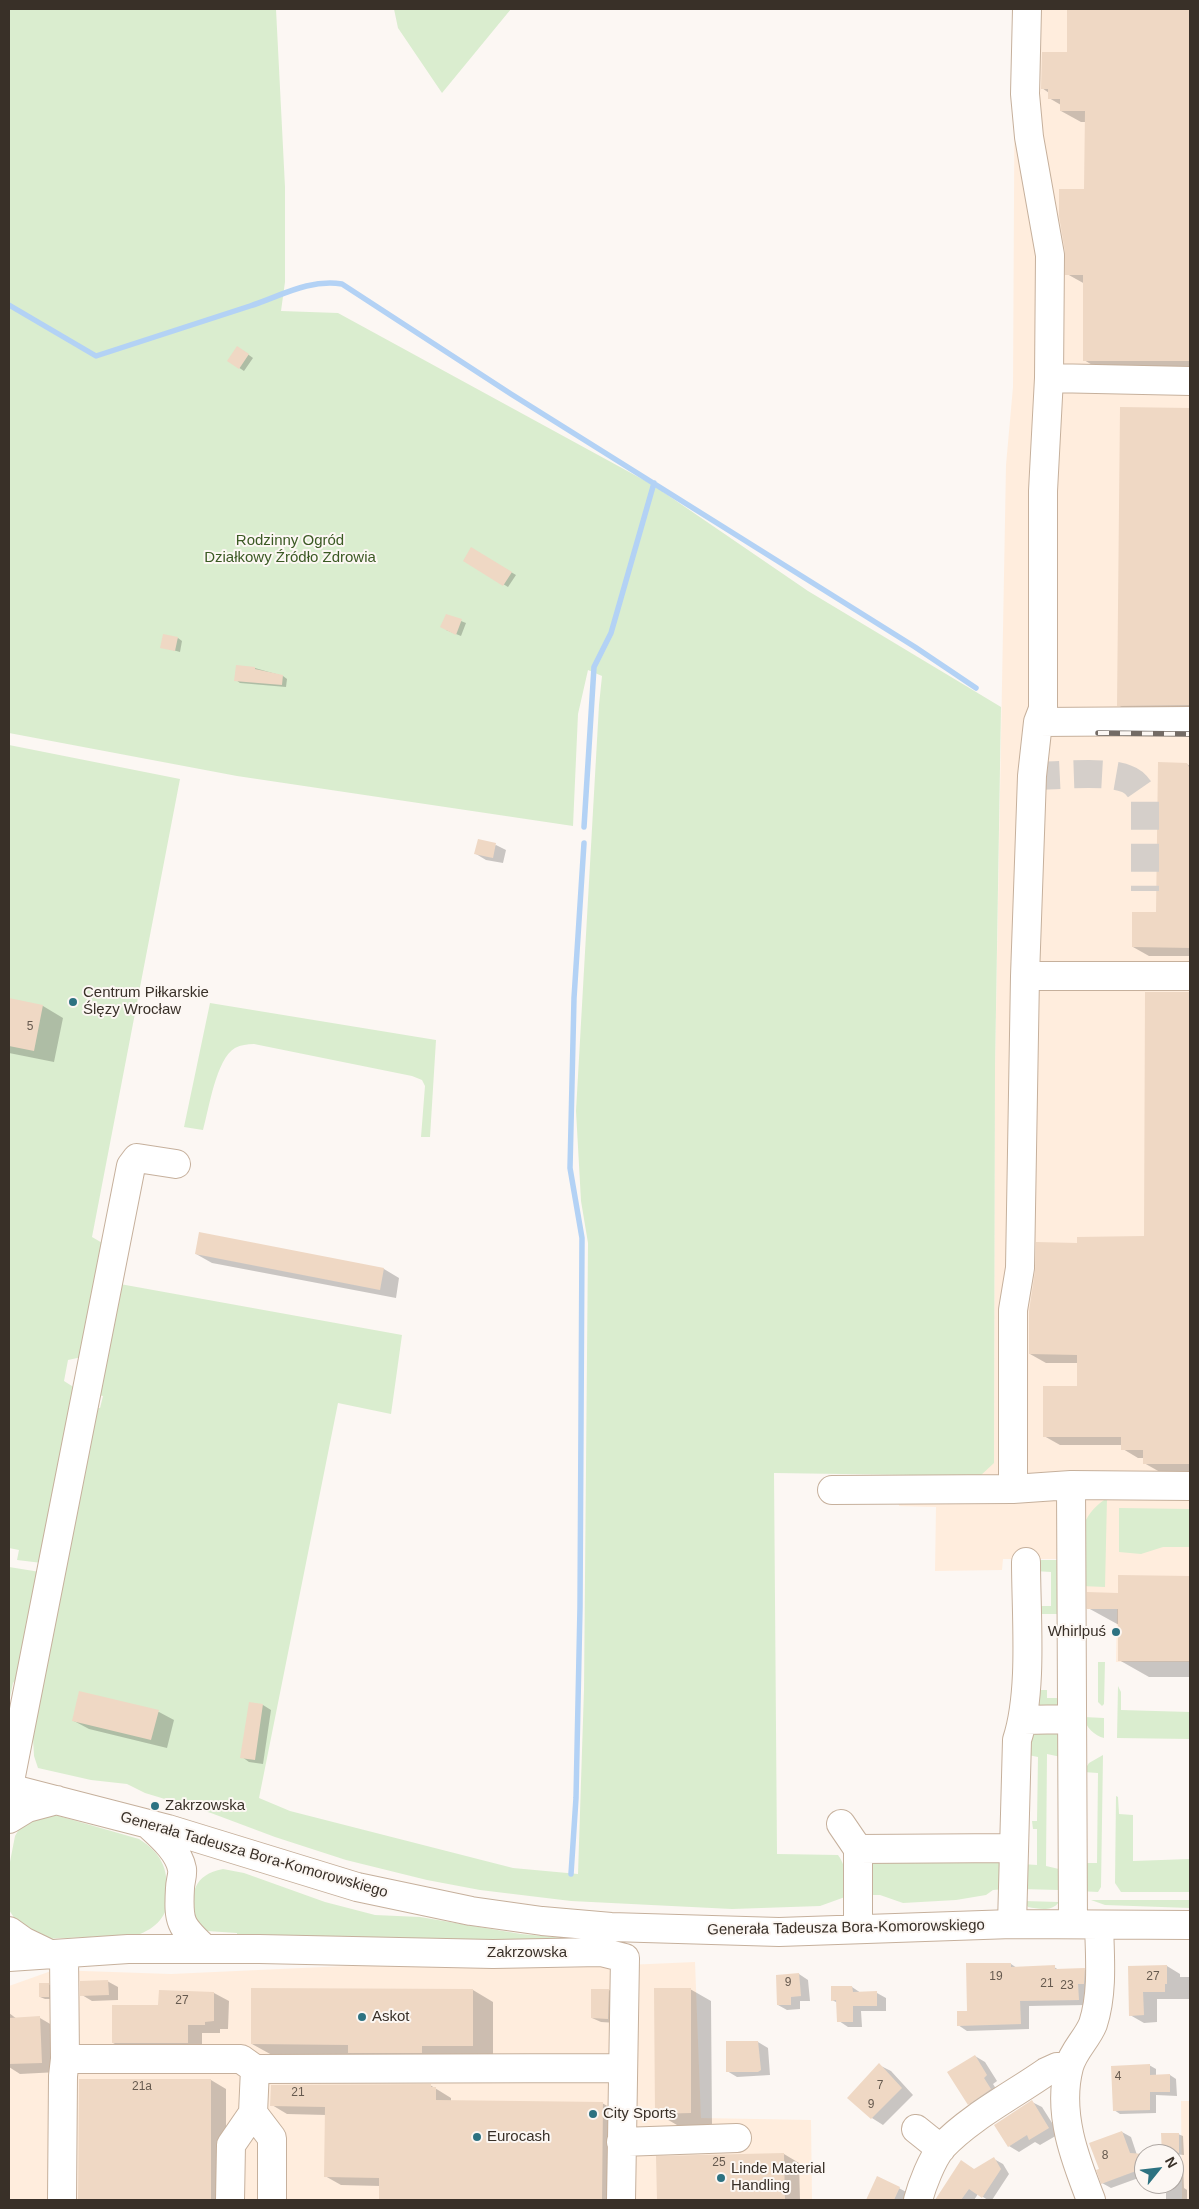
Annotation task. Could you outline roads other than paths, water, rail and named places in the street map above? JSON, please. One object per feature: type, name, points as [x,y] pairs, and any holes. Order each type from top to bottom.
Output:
[{"type":"street","points":[[1013,1489],[1013,1310],[1020,1268],[1032,776],[1038,722],[1042,709],[1043,490],[1049,378],[1050,255],[1029,138],[1025,94],[1027,9]]},
{"type":"street","points":[[1049,378],[1190,381]]},
{"type":"street","points":[[1038,722],[1190,720]]},
{"type":"street","points":[[1026,976],[1190,976]]},
{"type":"street","points":[[9,1787],[131,1166],[137,1158],[176,1164]]},
{"type":"street","points":[[1071,1485],[1071,1748],[1086,1925],[1099,1997],[1092,2025],[1069,2067],[1066,2090],[1067,2123],[1072,2148],[1091,2200]]},
{"type":"street","points":[[832,1490],[1013,1489],[1071,1485],[1190,1486]]},
{"type":"street","points":[[1012,1924],[1017,1740],[1024,1720],[1026,1671],[1026,1562]]},
{"type":"street","points":[[1024,1720],[1070,1719]]},
{"type":"street","name":"Generała Tadeusza Bora-Komorowskiego","points":[[9,1787],[150,1826],[168,1829],[228,1849],[357,1887],[471,1911],[542,1921],[692,1931],[779,1932],[1012,1924],[1190,1925]]},
{"type":"street","points":[[9,1819],[27,1808],[58,1800]]},
{"type":"street","points":[[841,1824],[858,1849],[858,1929]]},
{"type":"street","points":[[150,1826],[172,1850],[183,1870],[178,1915],[190,1934],[205,1949]]},
{"type":"street","points":[[858,1849],[1014,1848]]},
{"type":"street","points":[[183,1870],[204,1855],[228,1849]]},
{"type":"street","points":[[128,1949],[143,1942],[178,1915]]},
{"type":"street","points":[[9,1931],[22,1941],[58,1954],[65,2059],[63,2076],[62,2200]]},
{"type":"street","name":"Zakrzowska","points":[[9,1958],[128,1949],[493,1954],[601,1952],[625,1958],[622,2068]]},
{"type":"street","points":[[65,2059],[240,2059],[255,2069],[622,2068],[621,2200]]},
{"type":"street","points":[[918,2200],[922,2187],[941,2149],[964,2127],[1046,2072],[1057,2067],[1069,2067]]},
{"type":"street","points":[[230,2200],[231,2145],[253,2113],[255,2069]]},
{"type":"street","points":[[253,2113],[272,2138],[272,2200]]},
{"type":"street","points":[[916,2129],[941,2149]]},
{"type":"street","points":[[621,2142],[737,2138]]},
{"type":"waterway","points":[[9,305],[96,356],[250,306],[295,289],[318,284],[342,284],[511,394],[915,647],[976,688]]},
{"type":"waterway","points":[[584,827],[594,667],[611,633],[654,483]]},
{"type":"waterway","points":[[571,1874],[576,1798],[580,1607],[582,1238],[570,1168],[574,998],[584,843]]},
{"type":"tunnel","points":[[1032,776],[1107,775],[1130,780],[1136,785],[1145,799],[1145,891]]},
{"type":"railway","points":[[1098,733],[1190,734]]},
{"type":"place","name":"Centrum Piłkarskie Ślęzy Wrocław","points":[[73,1002]]},
{"type":"place","name":"Whirlpuś","points":[[1116,1632]]},
{"type":"place","name":"Zakrzowska","points":[[155,1806]]},
{"type":"place","name":"Askot","points":[[362,2017]]},
{"type":"place","name":"City Sports","points":[[593,2114]]},
{"type":"place","name":"Eurocash","points":[[477,2137]]},
{"type":"place","name":"Linde Material Handling","points":[[721,2178]]},
{"type":"park label","name":"Rodzinny Ogród Działkowy Źródło Zdrowia","points":[[290,550]]}]
